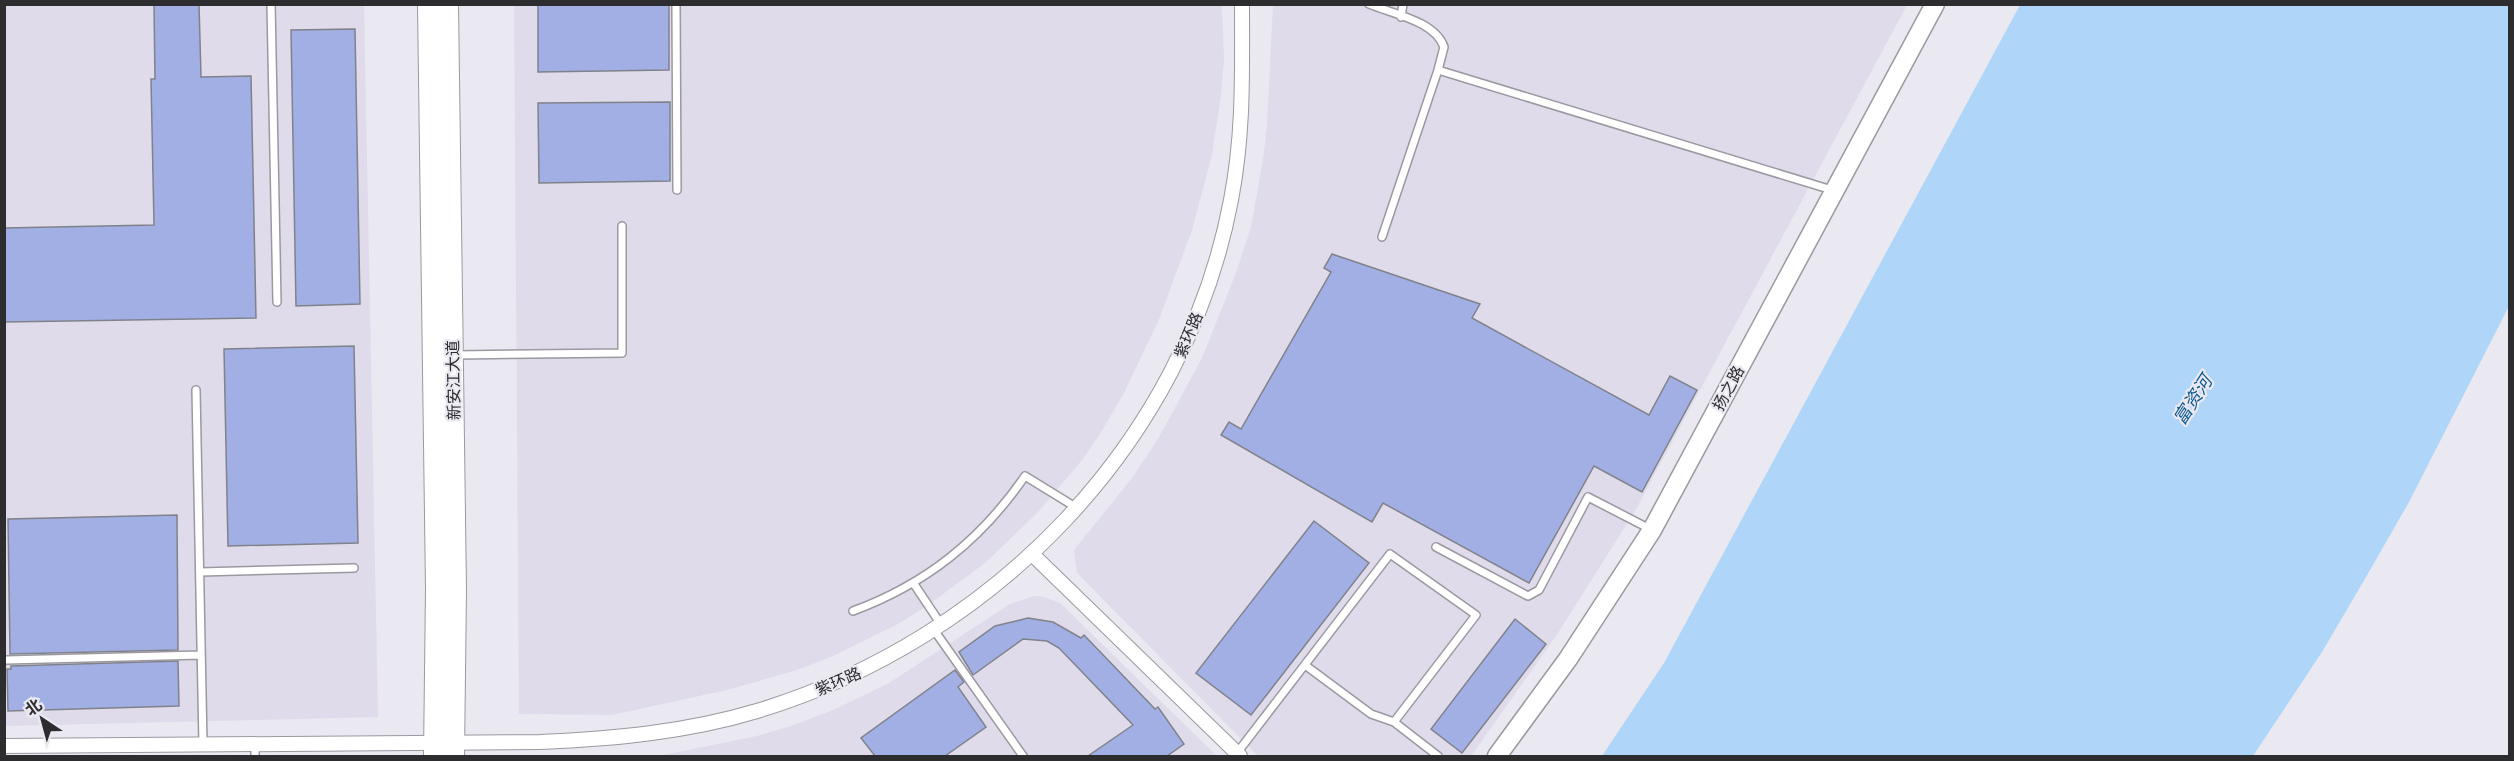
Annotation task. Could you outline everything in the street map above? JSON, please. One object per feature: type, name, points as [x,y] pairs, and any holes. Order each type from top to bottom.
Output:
[{"type":"main road","name":"新安江大道","points":[[428,4],[436,589],[434,749]]},
{"type":"main road","name":"新安江大道","points":[[448,4],[456,589],[454,749]]},
{"type":"street","name":"紫环路","points":[[4,746],[203,744],[255,750],[454,749],[584,740],[661,731],[755,712],[827,686],[889,657],[938,628],[987,593],[1032,554],[1077,508],[1121,454],[1158,397],[1194,323],[1208,284],[1230,202],[1243,115],[1242,4]]},
{"type":"street","name":"扬之路","points":[[1497,756],[1568,659],[1652,530],[1935,4]]},
{"type":"street","points":[[1032,554],[1238,755]]},
{"type":"lane","points":[[271,4],[277,302]]},
{"type":"lane","points":[[676,4],[677,190]]},
{"type":"lane","points":[[1369,4],[1431,29],[1442,40],[1444,47],[1382,237]]},
{"type":"lane","points":[[1401,17],[1403,4]]},
{"type":"lane","points":[[1438,70],[1834,191]]},
{"type":"lane","points":[[453,355],[622,353],[622,226]]},
{"type":"lane","points":[[196,390],[203,744]]},
{"type":"lane","points":[[853,611],[914,584],[957,554],[1010,498],[1025,476],[1077,508]]},
{"type":"lane","points":[[1437,547],[1528,596],[1539,590],[1588,497],[1652,530]]},
{"type":"lane","points":[[1238,755],[1390,554],[1476,615],[1394,722]]},
{"type":"lane","points":[[200,572],[354,568]]},
{"type":"lane","points":[[914,584],[938,628],[1023,756]]},
{"type":"lane","points":[[6,660],[201,655]]},
{"type":"lane","points":[[1305,665],[1371,714],[1394,722],[1438,756]]},
{"type":"shaded area","points":[[4,5],[364,5],[378,717],[5,726]]},
{"type":"shaded area","points":[[514,5],[1222,5],[1224,60],[1212,155],[1192,230],[1160,317],[1124,393],[1083,459],[1037,513],[985,563],[927,606],[896,625],[831,657],[797,670],[727,690],[612,715],[519,714]]},
{"type":"shaded area","points":[[1273,5],[1907,5],[1635,511],[1556,636],[1471,756],[1258,756],[1077,573],[1074,550],[1132,478],[1158,439],[1202,358],[1236,273],[1251,227],[1263,160],[1267,126]]},
{"type":"shaded area","points":[[1035,596],[1060,603],[1217,756],[658,756],[757,736],[833,710],[889,683],[1010,604]]},
{"type":"water","name":"富资河","points":[[2020,5],[2509,5],[2509,306],[2409,502],[2322,652],[2253,756],[1602,756],[1664,663]]},
{"type":"building","points":[[154,4],[199,4],[201,77],[251,76],[256,318],[5,322],[4,228],[154,225],[151,79],[155,79]]},
{"type":"building","points":[[538,4],[669,4],[669,70],[538,72]]},
{"type":"building","points":[[355,29],[360,304],[296,306],[291,30]]},
{"type":"building","points":[[670,102],[670,181],[539,183],[538,103]]},
{"type":"building","points":[[1332,254],[1480,304],[1472,318],[1649,415],[1670,376],[1697,390],[1642,492],[1594,466],[1529,583],[1383,503],[1372,522],[1221,435],[1229,422],[1241,429],[1331,272],[1324,268]]},
{"type":"building","points":[[354,346],[358,543],[228,546],[224,349]]},
{"type":"building","points":[[177,515],[178,650],[10,654],[8,519]]},
{"type":"building","points":[[1314,521],[1369,563],[1251,715],[1196,673]]},
{"type":"building","points":[[1028,618],[1053,622],[1081,638],[1084,635],[1155,709],[1158,707],[1184,744],[1167,756],[1088,756],[1133,725],[1059,648],[1047,641],[1023,639],[973,675],[959,652],[995,626]]},
{"type":"building","points":[[1515,619],[1546,644],[1462,753],[1431,729]]},
{"type":"building","points":[[178,661],[179,706],[8,711],[7,669],[11,669],[11,666]]},
{"type":"building","points":[[955,670],[964,682],[958,687],[986,727],[945,756],[875,756],[861,738]]}]
